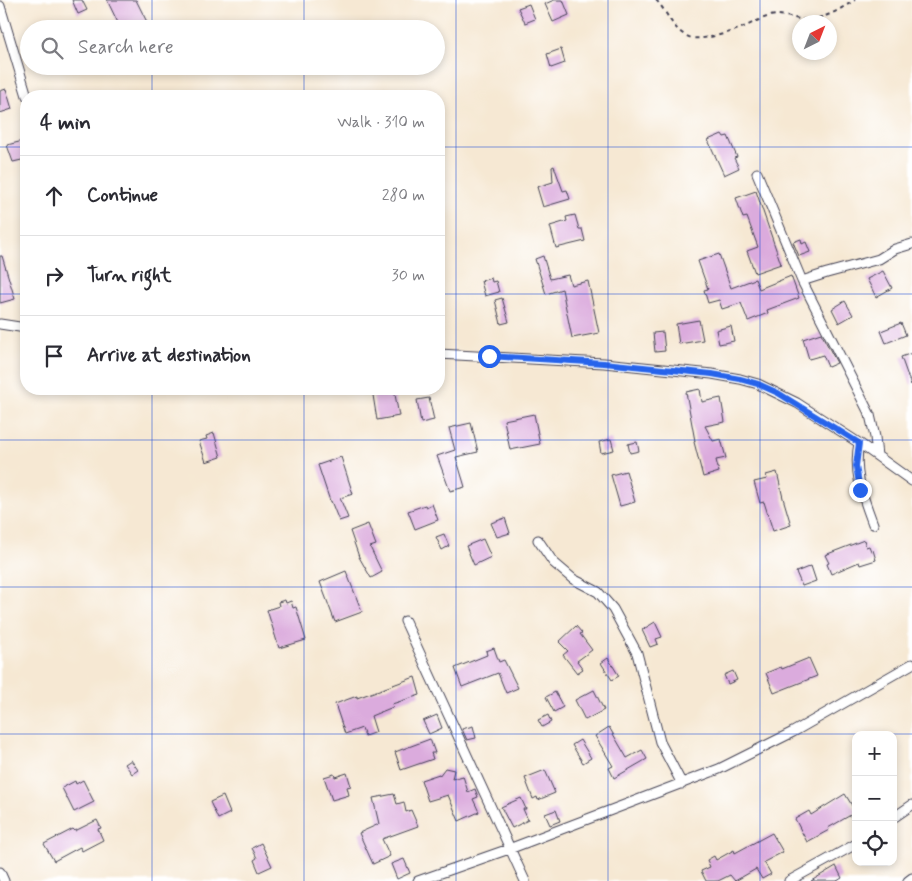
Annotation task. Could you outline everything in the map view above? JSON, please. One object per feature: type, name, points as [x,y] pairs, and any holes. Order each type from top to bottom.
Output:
[{"type":"street","points":[[0,6],[20,73]]},
{"type":"street","points":[[21,75],[25,90]]},
{"type":"street","points":[[756,173],[802,281],[870,415],[877,456]]},
{"type":"street","points":[[802,281],[879,258],[895,249],[912,244]]},
{"type":"street","points":[[0,324],[20,327]]},
{"type":"street","points":[[445,354],[604,363],[712,374],[740,379],[758,384],[778,393],[859,443],[912,481]]},
{"type":"street","points":[[859,443],[856,459],[857,473],[860,490],[873,524]]},
{"type":"street","points":[[538,540],[553,562],[573,579],[598,592],[613,609],[637,653],[660,742],[682,784]]},
{"type":"street","points":[[404,621],[525,881]]},
{"type":"street","points":[[418,881],[682,784],[753,753],[837,708],[912,664]]},
{"type":"street","points":[[897,815],[912,806]]},
{"type":"street","points":[[789,881],[852,846]]},
{"type":"street","points":[[0,872],[4,881]]},
{"type":"street","points":[[908,881],[912,878]]},
{"type":"path","points":[[656,0],[672,23],[682,33],[692,38],[705,38],[739,29],[764,18],[777,15],[812,20],[830,15],[856,0]]},
{"type":"building","points":[[72,0],[82,0],[87,10],[78,14]]},
{"type":"building","points":[[107,0],[136,0],[146,20],[117,20]]},
{"type":"building","points":[[554,0],[563,0],[569,15],[553,22],[545,4]]},
{"type":"building","points":[[529,4],[535,19],[525,23],[518,8]]},
{"type":"building","points":[[561,49],[565,63],[551,68],[547,54]]},
{"type":"building","points":[[6,89],[12,109],[0,113],[0,91]]},
{"type":"building","points":[[722,134],[724,137],[728,136],[737,157],[734,158],[739,168],[724,175],[708,140]]},
{"type":"building","points":[[20,142],[20,160],[13,162],[7,145]]},
{"type":"building","points":[[554,166],[563,191],[567,190],[570,199],[543,207],[537,187],[553,182],[552,167]]},
{"type":"building","points":[[756,191],[781,264],[755,273],[747,251],[758,247],[747,217],[743,218],[736,198]]},
{"type":"building","points":[[575,215],[579,229],[582,229],[585,241],[556,248],[550,226],[567,221],[566,217]]},
{"type":"building","points":[[801,239],[802,244],[806,242],[810,252],[799,256],[793,242]]},
{"type":"building","points":[[719,254],[731,288],[755,279],[759,289],[791,276],[799,298],[767,310],[768,313],[748,321],[741,303],[722,309],[719,300],[708,303],[704,290],[708,289],[698,261]]},
{"type":"building","points":[[0,256],[2,256],[15,299],[0,303]]},
{"type":"building","points":[[543,256],[550,279],[568,275],[571,285],[588,281],[599,333],[572,338],[562,289],[546,294],[535,259]]},
{"type":"building","points":[[883,271],[892,288],[876,297],[867,279]]},
{"type":"building","points":[[491,278],[492,282],[496,281],[499,292],[485,296],[481,281]]},
{"type":"building","points":[[502,298],[509,322],[501,324],[495,300]]},
{"type":"building","points":[[845,301],[853,315],[839,323],[832,309]]},
{"type":"building","points":[[699,320],[703,340],[679,344],[676,324]]},
{"type":"building","points":[[901,323],[906,335],[886,343],[881,331]]},
{"type":"building","points":[[731,326],[734,341],[719,344],[716,330]]},
{"type":"building","points":[[663,332],[665,351],[655,352],[653,333]]},
{"type":"building","points":[[821,333],[837,363],[828,367],[823,355],[809,359],[803,339]]},
{"type":"building","points":[[912,353],[912,384],[911,385],[901,357]]},
{"type":"building","points":[[700,389],[702,402],[721,398],[725,422],[705,426],[713,441],[721,439],[726,458],[716,460],[719,472],[703,477],[694,442],[686,392]]},
{"type":"building","points":[[373,395],[395,395],[399,416],[377,420]]},
{"type":"building","points":[[429,398],[434,420],[421,423],[417,400]]},
{"type":"building","points":[[534,414],[540,444],[510,450],[504,420]]},
{"type":"building","points":[[471,423],[478,452],[456,457],[465,487],[450,491],[437,456],[455,450],[449,428]]},
{"type":"building","points":[[214,433],[221,457],[206,462],[199,441],[207,439],[206,436]]},
{"type":"building","points":[[611,439],[614,450],[601,453],[599,442]]},
{"type":"building","points":[[637,442],[639,451],[630,453],[628,444]]},
{"type":"building","points":[[341,457],[353,494],[340,498],[348,518],[339,521],[318,465]]},
{"type":"building","points":[[626,471],[635,502],[620,506],[611,475]]},
{"type":"building","points":[[777,472],[791,525],[773,531],[764,502],[760,503],[754,482],[767,479],[766,475]]},
{"type":"building","points":[[432,504],[438,520],[415,529],[408,511]]},
{"type":"building","points":[[505,518],[510,533],[497,537],[491,523]]},
{"type":"building","points":[[368,524],[376,545],[370,547],[382,572],[371,578],[359,557],[350,531]]},
{"type":"building","points":[[444,534],[449,546],[442,550],[436,537]]},
{"type":"building","points":[[483,539],[491,557],[474,565],[466,546]]},
{"type":"building","points":[[864,540],[866,547],[869,546],[871,551],[873,550],[876,560],[860,565],[859,562],[831,574],[825,555]]},
{"type":"building","points":[[811,566],[816,581],[802,586],[796,572]]},
{"type":"building","points":[[346,571],[362,612],[335,622],[320,582]]},
{"type":"building","points":[[285,600],[286,603],[291,601],[293,608],[296,607],[306,640],[279,648],[267,610],[279,606],[278,602]]},
{"type":"building","points":[[655,622],[662,637],[656,639],[658,644],[650,647],[642,630]]},
{"type":"building","points":[[576,626],[592,650],[577,661],[583,669],[577,673],[563,655],[568,651],[559,642]]},
{"type":"building","points":[[494,648],[499,662],[504,660],[518,688],[506,693],[498,673],[462,687],[455,668],[487,655],[486,651]]},
{"type":"building","points":[[608,658],[619,676],[612,680],[601,663]]},
{"type":"building","points":[[809,658],[817,676],[774,693],[766,673]]},
{"type":"building","points":[[733,671],[737,680],[728,684],[724,675]]},
{"type":"building","points":[[415,677],[420,695],[392,704],[393,707],[371,716],[376,732],[365,736],[362,728],[345,734],[335,704]]},
{"type":"building","points":[[594,690],[604,710],[585,720],[575,700]]},
{"type":"building","points":[[555,692],[563,707],[554,712],[546,697]]},
{"type":"building","points":[[437,715],[442,728],[429,734],[423,721]]},
{"type":"building","points":[[548,715],[551,722],[542,727],[538,720]]},
{"type":"building","points":[[473,726],[476,738],[467,740],[462,729]]},
{"type":"building","points":[[609,727],[627,758],[642,750],[647,759],[614,778],[609,768],[613,766],[595,736]]},
{"type":"building","points":[[430,739],[435,753],[431,753],[433,759],[401,770],[395,752]]},
{"type":"building","points":[[580,740],[591,758],[583,763],[572,745]]},
{"type":"building","points":[[131,760],[138,770],[132,774],[125,764]]},
{"type":"building","points":[[445,768],[454,770],[452,779],[463,776],[468,792],[475,789],[478,797],[473,799],[479,812],[459,821],[448,795],[428,801],[421,780],[439,774],[439,776]]},
{"type":"building","points":[[545,770],[555,793],[538,800],[537,797],[533,799],[525,778]]},
{"type":"building","points":[[347,773],[351,786],[347,787],[349,795],[332,800],[324,777],[334,774],[335,777]]},
{"type":"building","points":[[83,780],[94,802],[74,812],[62,788],[75,781],[76,784]]},
{"type":"building","points":[[394,794],[397,804],[404,802],[406,812],[411,810],[418,826],[382,839],[390,856],[373,864],[359,833],[379,824],[373,798]]},
{"type":"building","points":[[845,794],[852,805],[852,814],[807,842],[795,819],[809,811],[811,815]]},
{"type":"building","points":[[223,796],[230,813],[218,819],[210,802]]},
{"type":"building","points":[[521,798],[528,820],[512,828],[501,807]]},
{"type":"building","points":[[556,810],[560,821],[550,825],[545,814]]},
{"type":"building","points":[[97,820],[101,828],[98,829],[103,840],[82,851],[80,847],[54,861],[44,844],[73,829],[75,831]]},
{"type":"building","points":[[772,833],[783,852],[764,862],[771,874],[762,879],[756,869],[735,881],[730,875],[718,881],[706,881],[701,871],[710,867],[707,860],[714,856],[716,860],[734,850],[735,853]]},
{"type":"building","points":[[261,843],[272,866],[259,872],[254,860],[257,858],[252,848]]},
{"type":"building","points":[[404,859],[410,873],[397,879],[391,864]]},
{"type":"building","points":[[836,866],[842,878],[837,881],[811,881]]},
{"type":"route","points":[[489,356],[604,363],[712,374],[758,384],[797,403],[859,443],[856,466],[860,490]]}]
